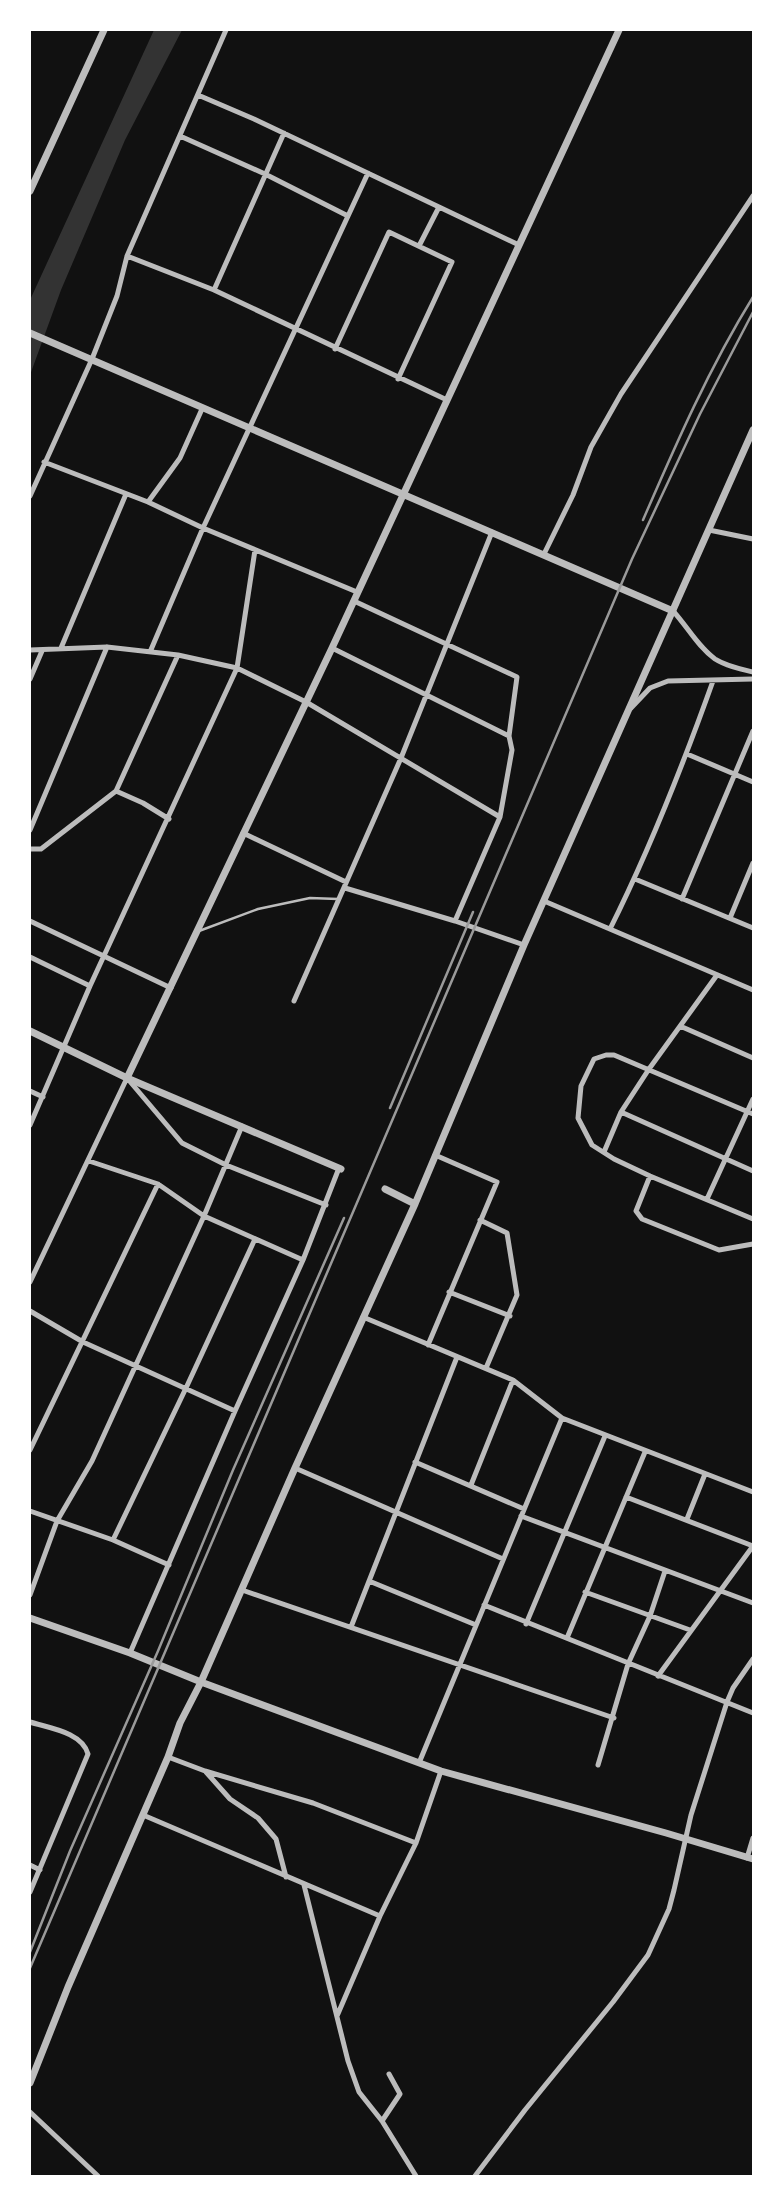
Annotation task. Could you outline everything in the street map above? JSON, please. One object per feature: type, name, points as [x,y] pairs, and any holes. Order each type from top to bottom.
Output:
[{"type":"street","points":[[30,191],[104,30]]},
{"type":"street","points":[[30,496],[92,359],[117,296],[127,256],[226,30]]},
{"type":"street","points":[[30,1282],[332,648],[619,30]]},
{"type":"street","points":[[198,95],[284,133],[519,246]]},
{"type":"street","points":[[214,290],[284,133]]},
{"type":"street","points":[[180,136],[265,174],[348,216]]},
{"type":"street","points":[[150,652],[203,528],[368,173]]},
{"type":"street","points":[[544,554],[573,495],[591,447],[621,394],[753,196]]},
{"type":"street","points":[[419,246],[439,207]]},
{"type":"street","points":[[335,349],[389,232],[452,262],[398,378]]},
{"type":"street","points":[[127,256],[214,290],[296,328],[335,349],[447,400]]},
{"type":"street","points":[[30,333],[202,409],[544,554],[673,611],[711,656],[726,665],[753,672]]},
{"type":"street","points":[[148,502],[180,458],[202,409]]},
{"type":"street","points":[[30,2083],[68,1987],[168,1757],[180,1723],[201,1682],[295,1468],[415,1204],[524,945],[753,430]]},
{"type":"street","points":[[44,462],[148,502],[203,528],[357,592]]},
{"type":"street","points":[[61,648],[126,494]]},
{"type":"street","points":[[709,530],[753,539]]},
{"type":"street","points":[[294,1001],[401,758],[492,532]]},
{"type":"street","points":[[30,1125],[90,986],[169,819],[237,668],[256,550]]},
{"type":"street","points":[[354,601],[517,677],[509,736],[512,750],[500,816],[456,921]]},
{"type":"street","points":[[30,830],[107,647]]},
{"type":"street","points":[[30,650],[107,647],[178,655],[237,668],[306,702],[500,816]]},
{"type":"street","points":[[332,648],[509,736]]},
{"type":"street","points":[[30,679],[42,651]]},
{"type":"street","points":[[30,850],[41,849],[116,791],[178,655]]},
{"type":"street","points":[[629,710],[642,695],[661,683],[668,681],[753,679]]},
{"type":"street","points":[[610,929],[635,879],[687,754],[713,681]]},
{"type":"street","points":[[682,899],[753,731]]},
{"type":"street","points":[[687,754],[753,782]]},
{"type":"street","points":[[116,791],[143,803],[169,819]]},
{"type":"street","points":[[30,812],[36,815]]},
{"type":"street","points":[[243,833],[345,885],[524,945]]},
{"type":"street","points":[[730,918],[753,862]]},
{"type":"street","points":[[635,879],[753,928]]},
{"type":"street","points":[[544,901],[753,990]]},
{"type":"street","points":[[30,921],[104,958],[171,988]]},
{"type":"street","points":[[30,957],[90,986]]},
{"type":"street","points":[[604,1152],[621,1112],[649,1069],[717,975]]},
{"type":"street","points":[[680,1026],[753,1058]]},
{"type":"street","points":[[30,1031],[128,1078],[340,1169],[304,1260],[235,1411],[130,1653]]},
{"type":"street","points":[[750,1113],[649,1069],[614,1055],[606,1055],[594,1059],[581,1086],[578,1118],[592,1145],[604,1152],[650,1176],[753,1219]]},
{"type":"street","points":[[128,1078],[182,1143],[226,1165],[326,1205]]},
{"type":"street","points":[[30,1092],[43,1097]]},
{"type":"street","points":[[707,1199],[750,1113],[753,1099]]},
{"type":"street","points":[[621,1112],[753,1171]]},
{"type":"street","points":[[30,1595],[57,1521],[92,1461],[204,1216],[242,1126]]},
{"type":"street","points":[[428,1344],[497,1182],[435,1155]]},
{"type":"street","points":[[89,1161],[158,1184],[204,1216],[304,1260]]},
{"type":"street","points":[[650,1176],[636,1211],[642,1219],[719,1250],[753,1244]]},
{"type":"street","points":[[30,1450],[158,1184]]},
{"type":"street","points":[[385,1190],[415,1204]]},
{"type":"street","points":[[480,1220],[508,1233],[517,1295],[510,1316],[486,1368]]},
{"type":"street","points":[[112,1540],[186,1388],[255,1239]]},
{"type":"street","points":[[449,1292],[510,1316]]},
{"type":"street","points":[[30,1311],[83,1342],[235,1411]]},
{"type":"street","points":[[363,1317],[513,1380],[562,1418],[645,1452],[753,1492]]},
{"type":"street","points":[[351,1627],[457,1357]]},
{"type":"street","points":[[471,1486],[513,1380]]},
{"type":"street","points":[[419,1763],[562,1418]]},
{"type":"street","points":[[526,1624],[605,1436]]},
{"type":"street","points":[[567,1638],[645,1452]]},
{"type":"street","points":[[415,1462],[524,1509]]},
{"type":"street","points":[[295,1468],[503,1559]]},
{"type":"street","points":[[687,1519],[705,1474]]},
{"type":"street","points":[[626,1497],[753,1546],[658,1676]]},
{"type":"street","points":[[30,1511],[112,1540],[169,1565]]},
{"type":"street","points":[[521,1516],[753,1603]]},
{"type":"street","points":[[598,1765],[614,1718],[628,1664],[650,1616],[665,1571]]},
{"type":"street","points":[[369,1581],[476,1625]]},
{"type":"street","points":[[242,1590],[614,1718]]},
{"type":"street","points":[[585,1592],[690,1630]]},
{"type":"street","points":[[484,1605],[526,1624],[567,1638],[753,1713]]},
{"type":"street","points":[[30,1618],[130,1653],[201,1682],[441,1771],[750,1858],[753,1838]]},
{"type":"street","points":[[475,2176],[648,1955],[668,1909],[691,1815],[728,1702],[733,1688],[753,1659]]},
{"type":"street","points":[[30,1722],[79,1738],[86,1746],[88,1754],[30,1892]]},
{"type":"street","points":[[168,1757],[205,1771],[313,1803],[416,1844]]},
{"type":"street","points":[[205,1771],[230,1800],[258,1818],[276,1839],[286,1877]]},
{"type":"street","points":[[337,2016],[380,1916],[416,1844],[441,1771]]},
{"type":"street","points":[[143,1815],[380,1916]]},
{"type":"street","points":[[30,1865],[40,1870]]},
{"type":"street","points":[[304,1885],[348,2061],[359,2092],[382,2121],[416,2176]]},
{"type":"street","points":[[382,2121],[400,2094],[390,2074]]},
{"type":"street","points":[[30,2112],[98,2176]]},
{"type":"lane","points":[[198,932],[258,910],[310,898],[339,900]]},
{"type":"shaded area","points":[[154,30],[182,30],[125,140],[61,290],[30,375],[30,300]]},
{"type":"railway","points":[[643,520],[708,379],[753,297]]},
{"type":"railway","points":[[30,1968],[632,559],[700,414],[753,312]]},
{"type":"railway","points":[[390,1108],[473,912]]},
{"type":"railway","points":[[30,1952],[70,1851],[158,1651],[233,1470],[344,1218]]}]
